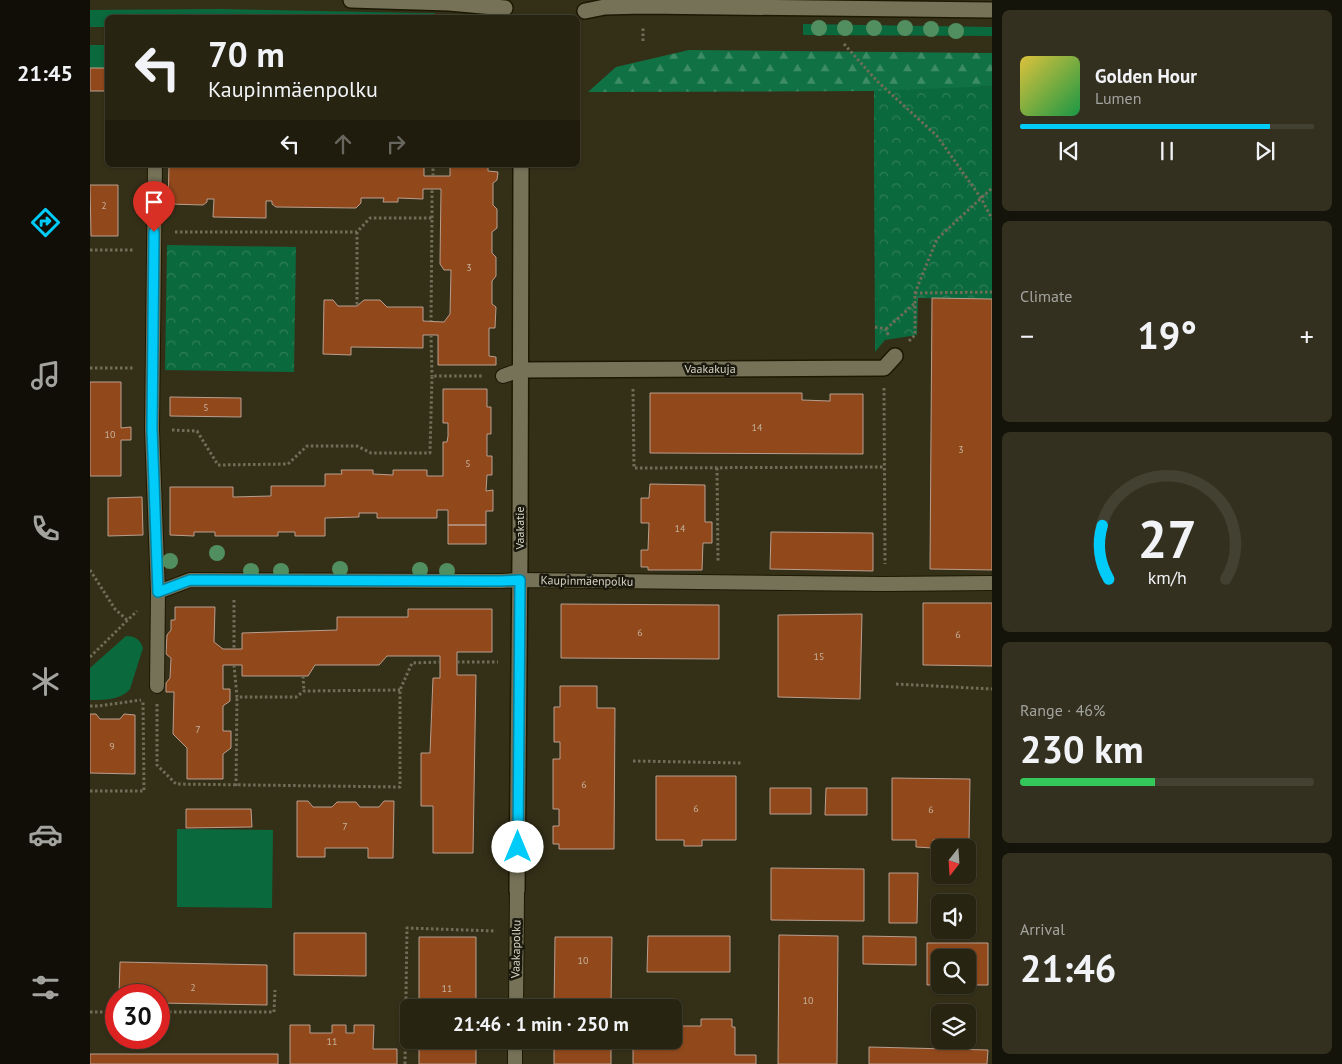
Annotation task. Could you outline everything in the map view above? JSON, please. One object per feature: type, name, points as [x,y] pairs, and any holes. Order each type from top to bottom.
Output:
[{"type":"street","points":[[351,0],[449,3],[507,9]]},
{"type":"street","points":[[584,10],[605,7],[644,6],[992,10]]},
{"type":"street","name":"Vaakatie","points":[[517,891],[520,580],[520,167]]},
{"type":"street","points":[[884,368],[895,356]]},
{"type":"street","name":"Vaakakuja","points":[[520,370],[884,368]]},
{"type":"lane","points":[[155,167],[152,429],[158,592],[156,686]]},
{"type":"lane","points":[[502,376],[520,370]]},
{"type":"lane","name":"Kaupinmäenpolku","points":[[158,592],[190,580],[520,580],[992,584]]},
{"type":"lane","name":"Vaakapolku","points":[[516,999],[517,891]]},
{"type":"lane","points":[[514,1064],[515,1049]]},
{"type":"path","points":[[844,44],[877,81],[936,136],[981,198],[992,219]]},
{"type":"path","points":[[433,167],[433,176]]},
{"type":"path","points":[[895,356],[915,335],[915,293],[937,239],[992,188]]},
{"type":"path","points":[[430,321],[432,189]]},
{"type":"path","points":[[357,306],[357,232],[370,218],[432,218]]},
{"type":"path","points":[[154,232],[357,232]]},
{"type":"path","points":[[90,250],[154,250]]},
{"type":"path","points":[[915,293],[992,292]]},
{"type":"path","points":[[886,329],[915,304]]},
{"type":"path","points":[[152,429],[197,431],[218,465],[288,464],[307,446],[357,446],[371,453],[430,453],[431,335]]},
{"type":"path","points":[[90,368],[136,368]]},
{"type":"path","points":[[884,368],[885,584]]},
{"type":"path","points":[[633,369],[634,468],[884,467]]},
{"type":"path","points":[[432,376],[502,376]]},
{"type":"path","points":[[717,468],[718,582]]},
{"type":"path","points":[[90,570],[115,609],[127,620]]},
{"type":"path","points":[[234,581],[234,649]]},
{"type":"path","points":[[90,657],[158,592]]},
{"type":"path","points":[[156,686],[157,765],[176,784],[400,787],[400,690],[412,662],[440,662]]},
{"type":"path","points":[[457,662],[501,662]]},
{"type":"path","points":[[234,665],[237,697],[236,786]]},
{"type":"path","points":[[303,676],[304,691]]},
{"type":"path","points":[[896,684],[992,689]]},
{"type":"path","points":[[237,697],[296,697],[304,691],[400,690]]},
{"type":"path","points":[[90,706],[143,700],[144,791],[90,791]]},
{"type":"path","points":[[633,761],[742,763]]},
{"type":"path","points":[[405,1064],[407,928],[517,932]]},
{"type":"path","points":[[170,1012],[274,1012],[275,990]]},
{"type":"path","points":[[90,1012],[105,1012]]},
{"type":"green space","points":[[220,9],[435,13],[435,15],[105,15],[105,27],[90,27],[90,10]]},
{"type":"green space","points":[[803,24],[992,27],[992,36],[803,35]]},
{"type":"green space","points":[[90,45],[105,45],[105,68],[90,68]]},
{"type":"green space","points":[[689,50],[992,53],[992,86],[948,89],[875,268],[874,91],[588,92],[616,67]]},
{"type":"green space","points":[[992,86],[992,299],[918,298],[917,335],[885,340],[875,352],[874,91]]},
{"type":"green space","points":[[167,245],[296,247],[294,372],[165,370]]},
{"type":"green space","points":[[126,636],[137,639],[143,648],[130,689],[117,697],[90,700],[90,668]]},
{"type":"green space","points":[[177,829],[273,830],[272,908],[177,907]]},
{"type":"building","points":[[90,68],[105,68],[105,91],[90,91]]},
{"type":"building","points":[[169,167],[424,167],[424,176],[450,176],[450,167],[488,167],[488,171],[498,172],[497,180],[493,183],[493,205],[497,209],[497,228],[492,232],[492,253],[496,257],[496,276],[492,281],[492,304],[496,307],[495,328],[489,328],[489,356],[496,357],[496,365],[438,365],[438,335],[423,335],[423,348],[351,347],[351,355],[323,354],[324,300],[333,300],[338,306],[357,306],[364,300],[380,300],[387,307],[423,307],[423,321],[444,322],[450,314],[451,270],[444,270],[440,264],[441,189],[423,189],[423,199],[398,198],[398,202],[383,202],[384,198],[361,198],[361,203],[356,208],[276,207],[272,204],[272,201],[266,201],[266,218],[213,217],[214,199],[207,199],[207,202],[203,205],[168,204]]},
{"type":"building","points":[[90,185],[118,185],[118,236],[91,236]]},
{"type":"building","points":[[932,298],[992,299],[992,570],[930,569]]},
{"type":"building","points":[[90,382],[121,382],[121,428],[131,427],[131,440],[121,440],[121,476],[90,476]]},
{"type":"building","points":[[443,389],[487,389],[487,407],[491,407],[491,434],[487,434],[487,456],[492,456],[492,475],[487,475],[486,491],[493,490],[493,511],[486,511],[486,525],[448,525],[448,510],[437,510],[437,518],[377,518],[377,513],[359,513],[359,517],[325,518],[325,536],[295,536],[295,532],[278,532],[278,536],[215,536],[215,532],[194,532],[194,536],[170,535],[170,487],[233,487],[233,497],[271,496],[271,486],[325,486],[325,474],[342,474],[341,470],[373,470],[373,474],[393,475],[393,470],[427,470],[427,476],[443,476],[443,442],[447,442],[448,423],[443,423]]},
{"type":"building","points":[[650,393],[802,393],[802,400],[830,401],[830,394],[863,394],[863,454],[650,453]]},
{"type":"building","points":[[170,397],[241,398],[241,417],[170,416]]},
{"type":"building","points":[[650,484],[705,485],[705,522],[712,522],[712,543],[703,543],[702,570],[648,570],[648,567],[641,567],[641,550],[648,550],[649,523],[641,523],[641,498],[649,498]]},
{"type":"building","points":[[142,497],[143,535],[108,536],[108,498]]},
{"type":"building","points":[[448,525],[486,525],[486,544],[448,544]]},
{"type":"building","points":[[771,532],[873,533],[873,571],[770,569]]},
{"type":"building","points":[[923,603],[992,603],[992,666],[923,665]]},
{"type":"building","points":[[561,604],[719,605],[719,659],[561,658]]},
{"type":"building","points":[[175,607],[215,607],[214,642],[223,649],[242,649],[242,633],[337,630],[337,617],[408,617],[408,609],[492,609],[492,652],[457,652],[457,675],[476,675],[473,853],[433,853],[433,806],[421,806],[421,753],[430,753],[433,678],[440,678],[440,656],[387,656],[379,665],[315,665],[308,676],[242,676],[242,665],[223,665],[223,689],[230,689],[230,701],[223,706],[223,731],[231,731],[231,748],[223,754],[223,779],[187,779],[187,748],[173,734],[174,692],[166,692],[166,683],[170,678],[171,658],[166,654],[167,635],[171,630],[171,620],[175,620]]},
{"type":"building","points":[[862,614],[860,699],[778,697],[778,615]]},
{"type":"building","points":[[560,686],[597,686],[597,708],[615,708],[614,849],[559,849],[559,844],[553,844],[553,826],[559,826],[559,809],[553,809],[553,759],[560,759],[560,742],[554,742],[554,707],[560,707]]},
{"type":"building","points":[[90,714],[96,714],[100,719],[120,719],[124,714],[135,715],[135,774],[90,773]]},
{"type":"building","points":[[656,776],[736,776],[736,840],[702,840],[702,846],[684,846],[684,840],[656,840]]},
{"type":"building","points":[[892,778],[970,779],[969,839],[931,839],[931,848],[916,847],[916,840],[892,840]]},
{"type":"building","points":[[770,788],[811,788],[811,814],[770,814]]},
{"type":"building","points":[[826,788],[867,788],[867,815],[825,815]]},
{"type":"building","points":[[297,801],[308,801],[313,807],[332,807],[337,802],[356,802],[360,807],[379,807],[384,801],[394,801],[393,858],[368,858],[368,848],[325,848],[325,857],[297,857]]},
{"type":"building","points":[[186,809],[251,809],[252,827],[186,828]]},
{"type":"building","points":[[771,868],[864,869],[864,921],[771,920]]},
{"type":"building","points":[[889,873],[918,873],[917,923],[889,923]]},
{"type":"building","points":[[294,933],[366,933],[366,976],[294,975]]},
{"type":"building","points":[[779,935],[838,936],[837,1064],[778,1064]]},
{"type":"building","points":[[648,936],[730,936],[730,972],[647,972]]},
{"type":"building","points":[[863,936],[916,937],[916,965],[863,964]]},
{"type":"building","points":[[419,937],[476,937],[476,999],[419,999]]},
{"type":"building","points":[[555,937],[612,937],[611,999],[554,999]]},
{"type":"building","points":[[927,943],[988,943],[988,985],[976,985],[976,949],[931,949],[931,985],[927,985]]},
{"type":"building","points":[[120,962],[267,965],[267,1005],[170,1003],[170,984],[119,984]]},
{"type":"building","points":[[701,1019],[732,1019],[732,1027],[735,1027],[735,1055],[756,1055],[756,1064],[633,1064],[633,1049],[682,1049],[682,1026],[701,1026]]},
{"type":"building","points":[[290,1025],[310,1025],[310,1033],[332,1033],[332,1025],[346,1025],[346,1033],[354,1033],[354,1025],[374,1025],[373,1049],[397,1049],[397,1064],[290,1064]]},
{"type":"building","points":[[869,1047],[988,1050],[987,1064],[869,1064]]},
{"type":"building","points":[[419,1049],[476,1049],[476,1064],[419,1064]]},
{"type":"building","points":[[554,1049],[611,1049],[611,1064],[554,1064]]},
{"type":"building","points":[[90,1054],[278,1054],[278,1064],[90,1064]]},
{"type":"route","points":[[154,232],[152,429],[158,592],[190,580],[520,580],[518,847]]}]
